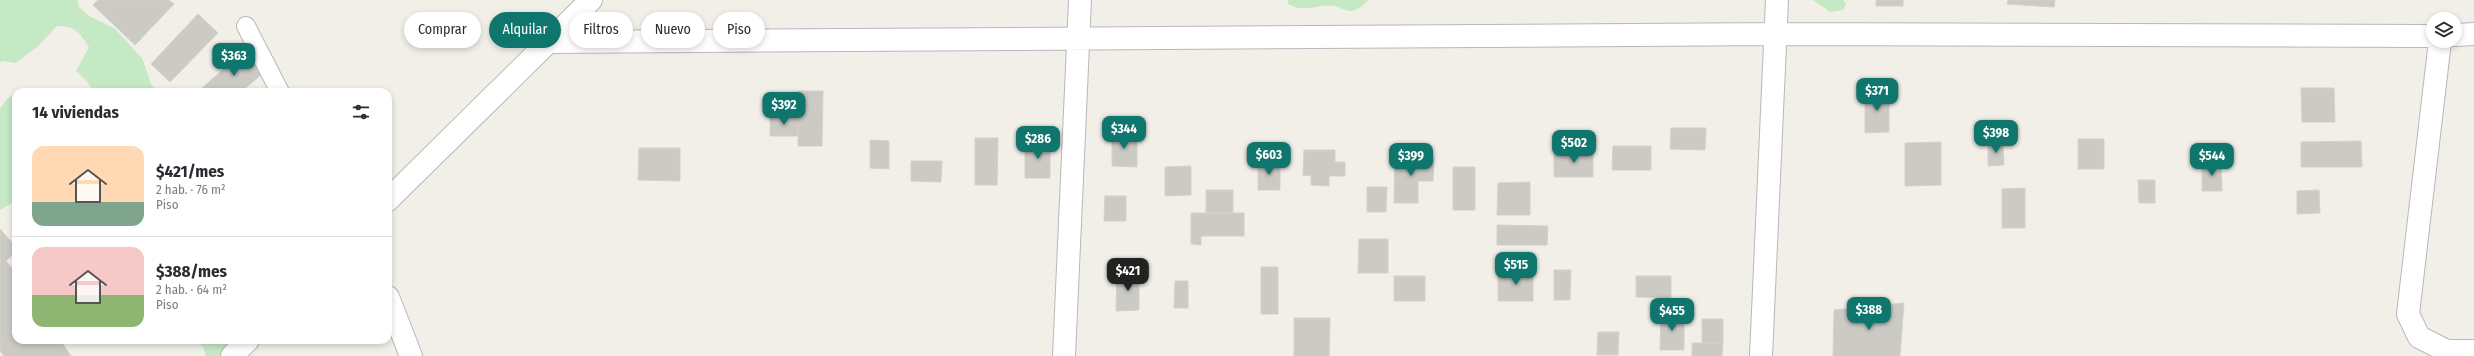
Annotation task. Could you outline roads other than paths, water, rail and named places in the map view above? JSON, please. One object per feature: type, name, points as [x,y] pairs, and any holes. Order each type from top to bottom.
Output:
[{"type":"street","points":[[561,29],[592,0]]},
{"type":"street","points":[[1064,356],[1080,0]]},
{"type":"street","points":[[1761,356],[1777,0]]},
{"type":"street","points":[[561,42],[1776,34],[2426,36]]},
{"type":"street","points":[[2462,35],[2474,34]]},
{"type":"street","points":[[392,196],[541,48]]},
{"type":"street","points":[[2439,48],[2408,314],[2419,337],[2447,351],[2474,351]]},
{"type":"street","points":[[392,307],[411,356]]},
{"type":"street","points":[[232,356],[244,344]]},
{"type":"lane","points":[[246,26],[278,88]]}]
